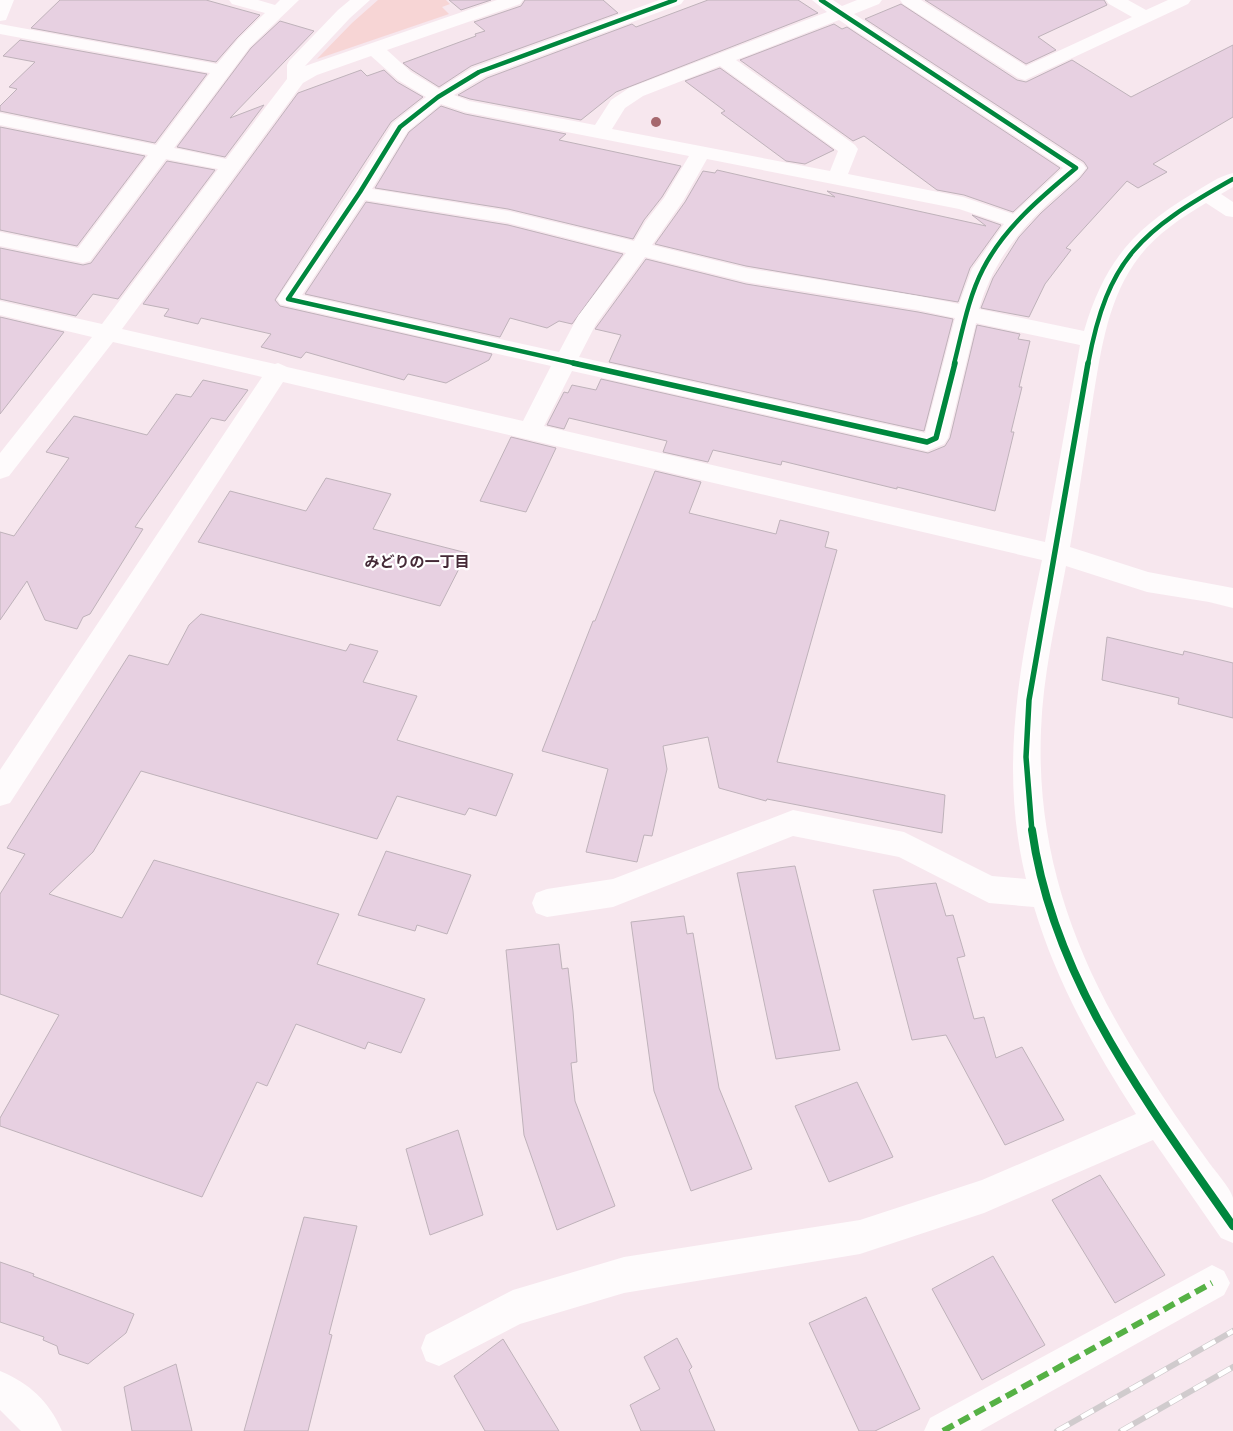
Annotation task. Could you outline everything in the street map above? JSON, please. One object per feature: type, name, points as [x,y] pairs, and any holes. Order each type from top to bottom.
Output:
[{"type":"street","points":[[0,16],[5,0]]},
{"type":"street","points":[[238,0],[283,6]]},
{"type":"street","points":[[296,79],[296,65],[344,14],[361,0]]},
{"type":"street","points":[[0,470],[107,333],[296,79],[310,71],[514,0]]},
{"type":"street","points":[[675,0],[479,72],[438,97],[400,127],[360,192],[288,299],[913,440],[927,442],[936,438],[968,312],[975,288],[984,268],[1017,222],[1076,168],[821,0]]},
{"type":"street","points":[[600,133],[618,104],[624,99],[873,0]]},
{"type":"street","points":[[909,0],[1025,74],[1182,0]]},
{"type":"street","points":[[1116,0],[1145,17]]},
{"type":"street","points":[[0,239],[83,256],[222,70],[244,43],[283,6]]},
{"type":"street","points":[[0,29],[222,70]]},
{"type":"street","points":[[374,48],[398,72],[419,87],[438,97],[496,113],[963,203],[1017,222]]},
{"type":"street","points":[[724,60],[848,149],[837,178]]},
{"type":"street","points":[[0,119],[231,166]]},
{"type":"street","points":[[530,430],[586,321],[630,264],[653,226],[673,200],[701,152]]},
{"type":"street","points":[[1233,179],[1206,194],[1148,234],[1126,258],[1106,298],[1092,340],[1056,554],[1034,670],[1027,722],[1026,757],[1027,798],[1036,862],[1074,976],[1118,1054],[1160,1120],[1233,1226]]},
{"type":"street","points":[[360,192],[380,197],[508,217],[746,275],[968,312],[1092,340]]},
{"type":"street","points":[[1206,194],[1233,211]]},
{"type":"street","points":[[0,308],[1082,560],[1147,582],[1209,592],[1233,598]]},
{"type":"street","points":[[0,794],[278,372]]},
{"type":"street","points":[[547,902],[613,893],[793,823],[904,845],[989,889],[1046,894]]},
{"type":"street","points":[[439,1348],[514,1308],[624,1275],[860,1236],[984,1196],[1160,1120]]},
{"type":"street","points":[[943,1431],[1212,1283]]},
{"type":"street","points":[[0,1389],[16,1398],[35,1418],[43,1431]]},
{"type":"shaded area","points":[[378,0],[446,0],[450,4],[442,7],[449,14],[317,59],[352,23]]},
{"type":"building","points":[[60,0],[206,0],[260,15],[216,62],[31,28]]},
{"type":"building","points":[[449,0],[491,0],[461,10]]},
{"type":"building","points":[[525,0],[603,0],[618,13],[471,66],[439,87],[403,63],[476,36],[475,34],[485,31],[474,22],[521,6]]},
{"type":"building","points":[[708,0],[798,0],[818,13],[616,92],[581,120],[470,99],[458,95],[487,78],[632,24],[636,27]]},
{"type":"building","points":[[925,0],[1104,0],[1107,5],[1038,37],[1056,50],[1026,64]]},
{"type":"building","points":[[901,4],[1017,80],[1026,82],[1072,60],[1131,97],[1233,45],[1233,117],[1153,164],[1167,172],[1138,188],[1127,181],[1066,248],[1071,250],[1045,284],[1029,317],[981,308],[993,278],[1019,237],[1088,168],[1084,162],[865,19]]},
{"type":"building","points":[[280,21],[314,31],[230,118],[264,105],[225,157],[177,147],[251,48]]},
{"type":"building","points":[[834,24],[842,29],[847,27],[1060,168],[1013,212],[964,195],[937,190],[864,136],[853,141],[740,60]]},
{"type":"building","points":[[20,40],[207,74],[155,143],[0,111],[0,106],[17,89],[9,87],[35,62],[3,56]]},
{"type":"building","points":[[720,68],[834,150],[805,164],[786,161],[721,113],[725,111],[685,81]]},
{"type":"building","points":[[361,70],[367,76],[384,70],[397,82],[423,97],[391,122],[275,300],[280,306],[492,354],[489,360],[446,383],[408,374],[404,380],[306,352],[301,358],[261,347],[271,334],[201,318],[198,324],[164,316],[169,309],[143,304],[298,93]]},
{"type":"building","points":[[441,106],[465,114],[566,134],[559,140],[681,166],[633,239],[508,209],[375,188],[409,132]]},
{"type":"building","points":[[0,127],[145,156],[77,246],[0,230]]},
{"type":"building","points":[[167,161],[215,170],[118,299],[93,294],[76,316],[0,299],[0,248],[83,265],[91,263]]},
{"type":"building","points":[[717,170],[835,197],[827,191],[986,226],[972,215],[1001,225],[970,268],[958,302],[746,266],[655,244],[685,202],[703,171],[715,173]]},
{"type":"building","points":[[366,202],[508,225],[623,254],[572,324],[559,321],[547,328],[510,318],[500,337],[305,294]]},
{"type":"building","points":[[646,259],[746,284],[953,319],[924,431],[609,362],[621,335],[595,329]]},
{"type":"building","points":[[0,317],[64,332],[0,414]]},
{"type":"building","points":[[977,325],[1020,334],[1018,339],[1030,341],[1019,387],[1022,387],[1011,432],[1014,432],[995,511],[782,461],[781,465],[713,450],[708,462],[663,452],[667,441],[569,418],[564,429],[547,425],[564,392],[568,393],[572,385],[596,390],[601,379],[928,453],[945,446],[950,438]]},
{"type":"building","points":[[203,380],[248,390],[225,421],[211,418],[135,527],[143,529],[90,614],[83,617],[77,629],[45,620],[27,581],[0,620],[0,532],[14,536],[69,458],[46,452],[74,416],[147,435],[176,394],[191,397]]},
{"type":"building","points":[[511,437],[556,448],[526,512],[480,501]]},
{"type":"building","points":[[655,471],[701,482],[689,513],[776,534],[780,520],[829,532],[825,547],[837,550],[777,762],[945,795],[942,833],[767,799],[766,801],[719,788],[708,737],[663,746],[667,769],[652,836],[644,835],[637,862],[586,852],[608,769],[542,751]]},
{"type":"building","points":[[326,478],[391,494],[373,529],[467,553],[440,606],[198,542],[230,491],[306,511]]},
{"type":"building","points":[[201,614],[346,651],[350,644],[378,651],[363,682],[417,696],[397,740],[513,774],[496,816],[469,808],[465,815],[397,796],[377,839],[141,771],[93,852],[49,894],[122,918],[154,860],[339,914],[317,964],[425,999],[401,1053],[368,1042],[365,1049],[296,1024],[267,1086],[257,1082],[202,1197],[0,1126],[0,1118],[59,1015],[0,994],[0,894],[25,854],[7,848],[129,655],[168,665],[189,625]]},
{"type":"building","points":[[1107,637],[1183,655],[1184,651],[1233,663],[1233,718],[1178,704],[1179,698],[1102,680]]},
{"type":"building","points":[[386,851],[471,875],[447,934],[417,925],[415,931],[358,915]]},
{"type":"building","points":[[795,866],[840,1050],[776,1059],[737,873]]},
{"type":"building","points":[[936,883],[946,916],[953,915],[965,956],[957,958],[974,1019],[984,1017],[996,1058],[1022,1047],[1064,1120],[1005,1145],[946,1035],[912,1040],[873,890]]},
{"type":"building","points":[[684,916],[687,934],[693,933],[719,1088],[752,1169],[691,1191],[654,1091],[631,922]]},
{"type":"building","points":[[559,944],[562,969],[568,968],[573,1011],[577,1062],[571,1063],[575,1101],[615,1206],[557,1230],[524,1135],[506,950]]},
{"type":"building","points":[[857,1082],[893,1157],[829,1182],[795,1106]]},
{"type":"building","points":[[458,1130],[483,1215],[430,1235],[406,1149]]},
{"type":"building","points":[[1100,1175],[1165,1275],[1115,1303],[1052,1200]]},
{"type":"building","points":[[304,1217],[357,1226],[329,1334],[332,1335],[308,1431],[244,1431]]},
{"type":"building","points":[[993,1256],[1045,1345],[982,1380],[932,1289]]},
{"type":"building","points":[[0,1262],[134,1314],[126,1333],[88,1364],[59,1354],[57,1346],[43,1340],[44,1337],[0,1322]]},
{"type":"building","points":[[866,1297],[920,1409],[875,1431],[859,1431],[809,1323]]},
{"type":"building","points":[[677,1338],[692,1367],[689,1370],[715,1431],[641,1431],[630,1405],[660,1389],[644,1357]]},
{"type":"building","points":[[503,1339],[559,1431],[485,1431],[454,1376]]},
{"type":"building","points":[[176,1364],[192,1431],[132,1431],[124,1387]]},
{"type":"railway","points":[[1057,1431],[1233,1331]]},
{"type":"railway","points":[[1121,1431],[1233,1367]]},
{"type":"marked path","points":[[943,1431],[1212,1283]]},
{"type":"cycle path","points":[[675,0],[479,72],[438,97],[400,127],[360,192],[288,299],[913,440],[927,442],[936,438],[967,314],[983,269],[1013,227],[1037,202],[1076,168],[821,0]]},
{"type":"cycle path","points":[[1233,179],[1175,214],[1148,234],[1136,246],[1115,276],[1100,312],[1087,371],[1060,531],[1033,672],[1029,700],[1026,757],[1028,797],[1036,856],[1051,913],[1066,955],[1106,1036],[1130,1076],[1233,1226]]},
{"type":"district","name":"みどりの一丁目","points":[[417,561]]}]
